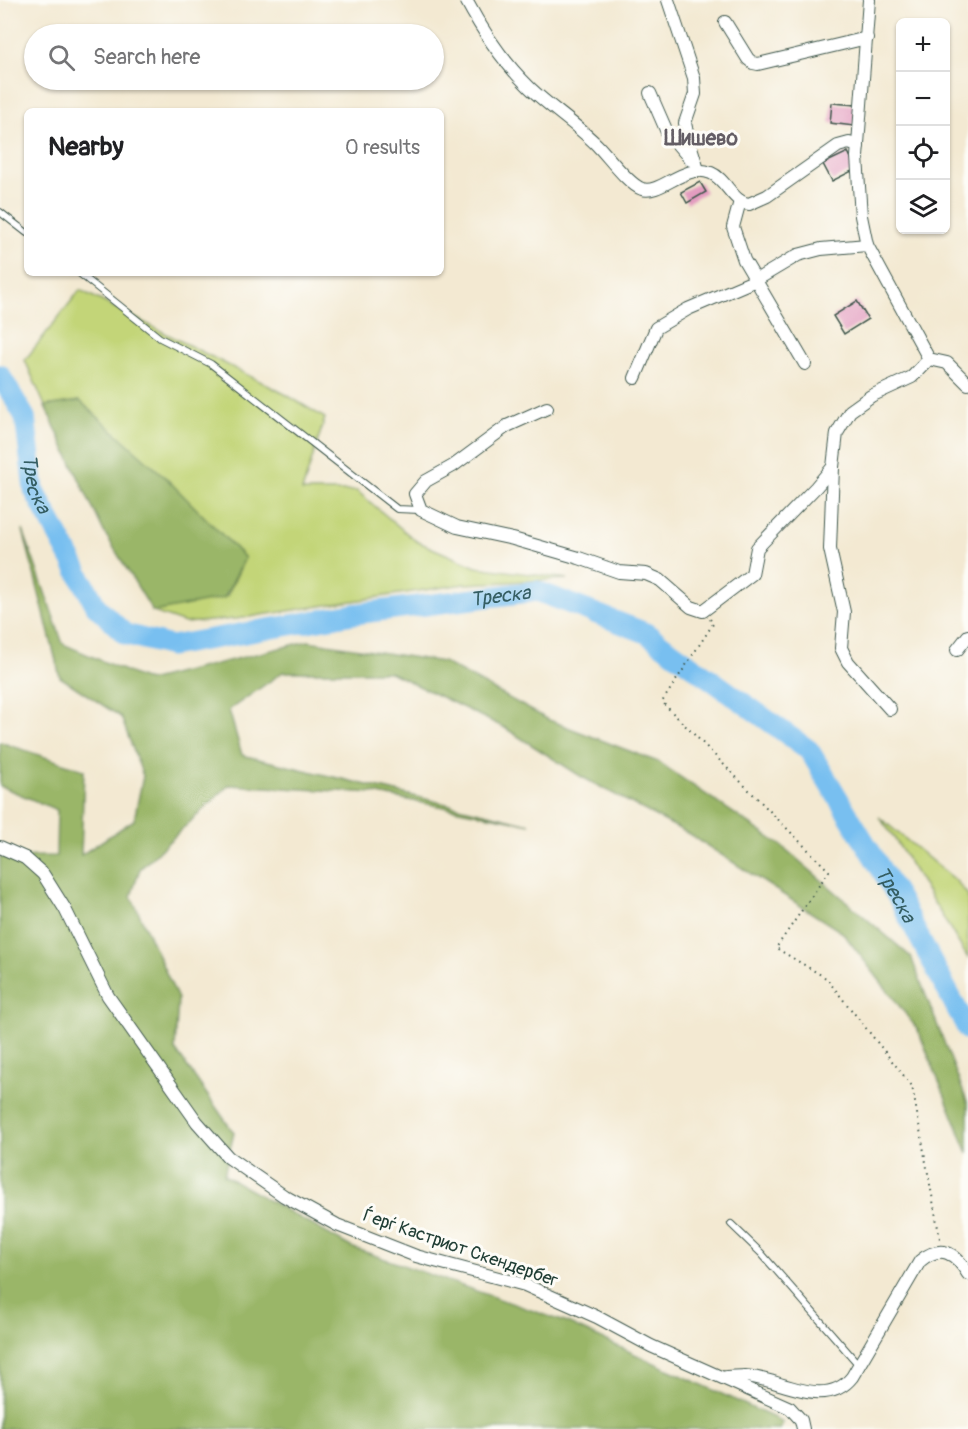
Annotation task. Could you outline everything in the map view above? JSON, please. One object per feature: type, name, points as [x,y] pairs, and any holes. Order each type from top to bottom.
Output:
[{"type":"street","points":[[466,0],[480,26],[516,73],[532,90],[596,144],[640,189],[651,190],[698,170],[710,172],[722,180],[740,201],[749,204],[767,196],[838,146],[849,143],[858,146]]},
{"type":"street","points":[[668,0],[694,78],[695,94],[685,123],[698,170]]},
{"type":"street","points":[[869,0],[858,146],[861,216],[867,245],[929,359],[947,363],[968,384]]},
{"type":"street","points":[[725,22],[748,59],[758,64],[867,38]]},
{"type":"street","points":[[650,93],[667,132],[685,151],[698,170]]},
{"type":"street","points":[[740,201],[734,227],[744,260],[805,364]]},
{"type":"street","points":[[635,378],[656,328],[688,309],[756,280],[798,255],[821,249],[867,245]]},
{"type":"street","points":[[890,709],[848,662],[842,648],[844,612],[830,549],[833,467],[837,433],[850,411],[871,396],[912,377],[929,359]]},
{"type":"street","points":[[547,408],[507,426],[453,466],[426,481],[415,494],[421,510],[458,527],[513,539],[619,572],[646,574],[660,580],[691,606],[703,611],[752,574],[757,548],[833,467]]},
{"type":"street","points":[[957,650],[968,636]]},
{"type":"street","name":"Ѓерѓ Кастриот Скендербег","points":[[0,847],[25,858],[43,874],[64,909],[108,996],[196,1122],[228,1157],[284,1196],[337,1225],[416,1256],[525,1286],[790,1408],[801,1420],[803,1429]]},
{"type":"street","points":[[723,1377],[746,1376],[798,1390],[828,1392],[846,1383],[859,1365],[920,1261],[931,1252],[943,1251],[952,1256],[968,1274]]},
{"type":"lane","points":[[0,212],[24,231]]},
{"type":"lane","points":[[83,276],[160,338],[211,364],[398,509],[421,510]]},
{"type":"lane","points":[[731,1224],[761,1253],[859,1365]]},
{"type":"path","points":[[712,626],[662,702],[829,871],[776,948],[826,978],[912,1086],[943,1251]]},
{"type":"green space","points":[[80,290],[285,394],[325,418],[302,491],[357,491],[416,541],[476,567],[568,579],[464,584],[236,619],[185,623],[153,612],[227,596],[245,558],[165,478],[80,401],[45,406],[25,360]]},
{"type":"green space","points":[[80,401],[165,477],[245,558],[224,598],[153,612],[104,532],[45,406]]},
{"type":"green space","points":[[23,530],[63,644],[148,681],[308,641],[443,662],[549,720],[658,762],[782,846],[911,957],[968,1104],[968,1153],[918,1030],[843,933],[689,834],[582,777],[505,728],[390,672],[283,672],[229,710],[242,755],[530,824],[373,793],[229,785],[140,869],[131,896],[178,999],[175,1049],[234,1133],[224,1175],[351,1247],[565,1322],[783,1422],[780,1429],[0,1429],[0,857],[56,856],[57,810],[0,786],[0,742],[84,770],[81,855],[134,820],[143,776],[121,717],[60,677]]},
{"type":"green space","points":[[879,817],[957,882],[968,895],[968,958],[893,836]]},
{"type":"building","points":[[832,103],[856,105],[854,126],[830,123]]},
{"type":"building","points":[[848,152],[856,169],[832,181],[823,164]]},
{"type":"building","points":[[700,182],[706,192],[687,203],[681,192]]},
{"type":"building","points":[[857,301],[868,319],[844,334],[833,316]]},
{"type":"waterway","name":"Треска","points":[[0,375],[25,417],[34,490],[96,606],[125,634],[171,646],[354,614],[537,591],[646,633],[809,750],[899,899],[968,1030]]},
{"type":"district","name":"Шишево","points":[[701,138]]}]
